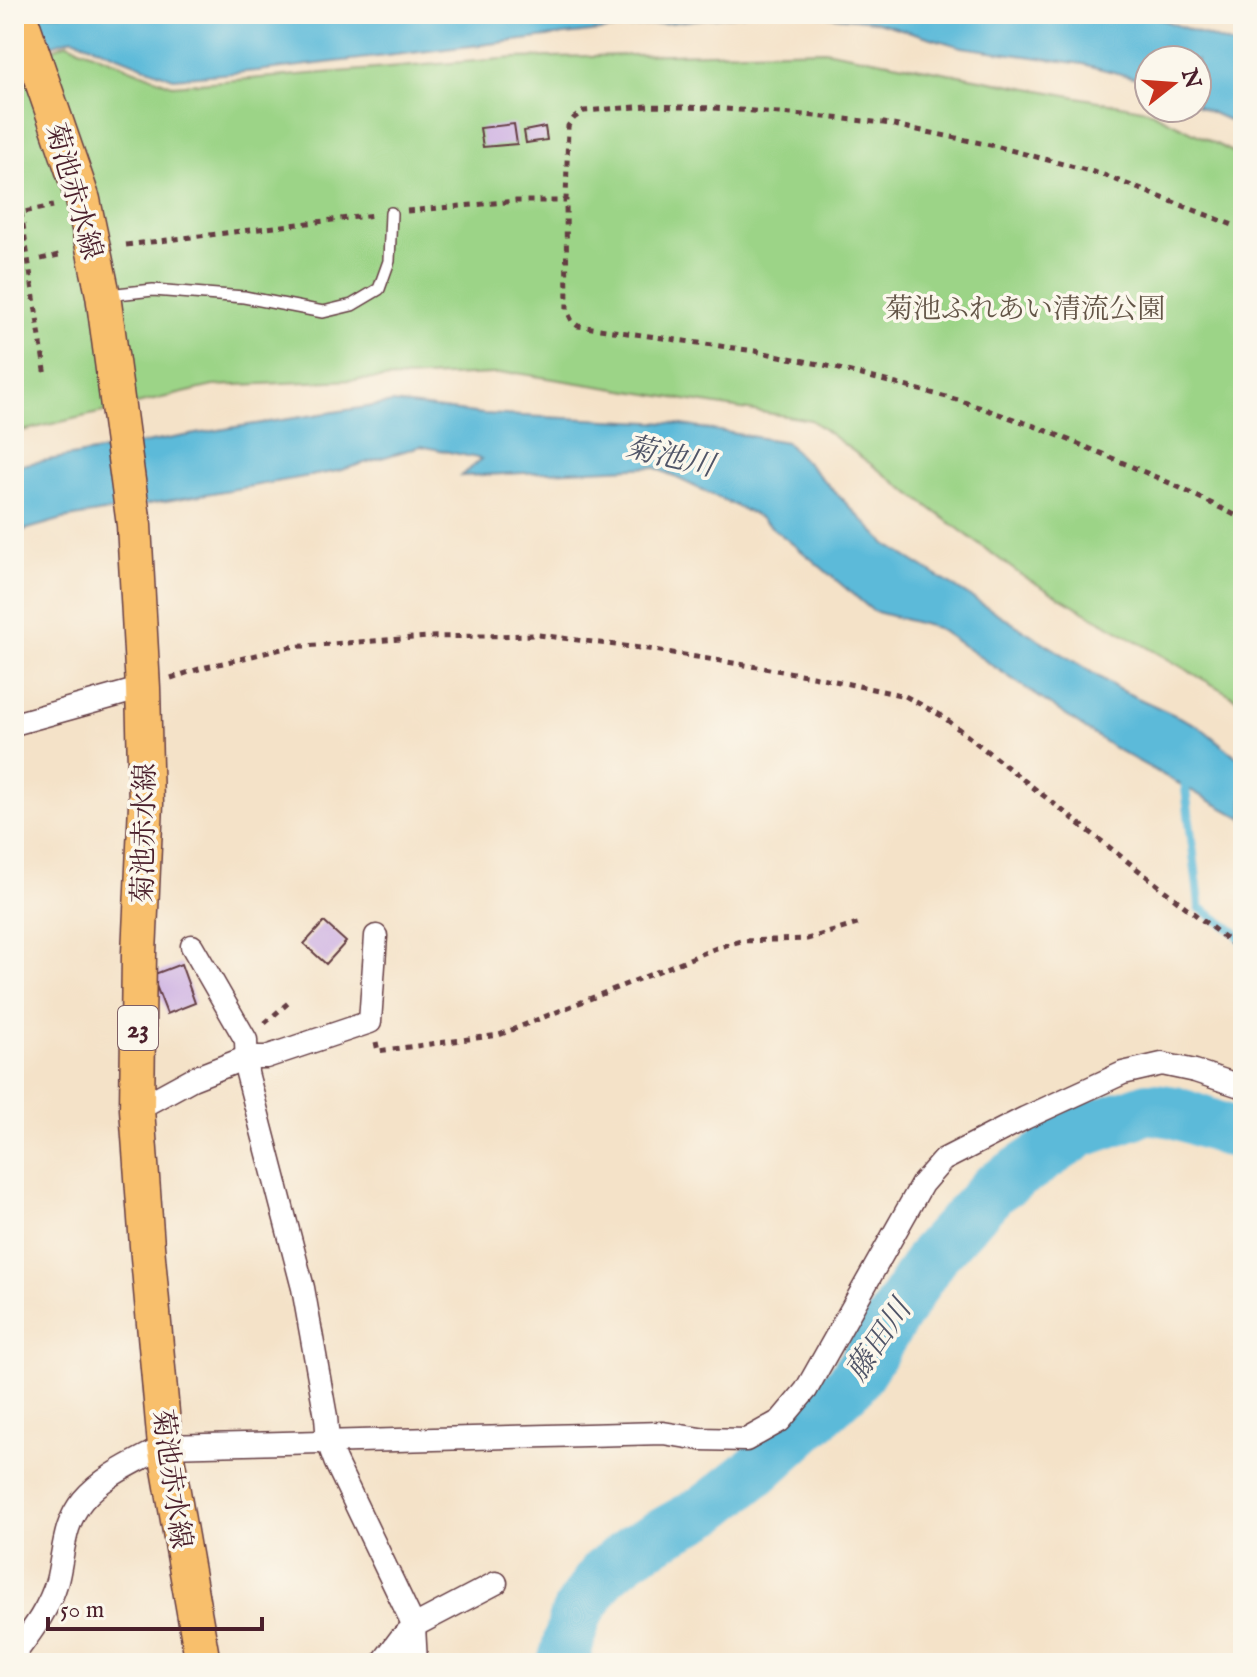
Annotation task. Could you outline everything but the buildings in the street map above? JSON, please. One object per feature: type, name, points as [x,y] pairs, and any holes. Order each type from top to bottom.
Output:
[{"type":"main road","name":"菊池赤水線","points":[[19,14],[83,200],[103,295],[134,525],[146,804],[139,953],[137,1109],[165,1446],[203,1663]]},
{"type":"street","points":[[14,724],[143,688]]},
{"type":"street","points":[[137,1109],[192,1079],[248,1057],[266,1057],[370,1022],[376,936]]},
{"type":"street","points":[[192,946],[246,1040],[247,1073],[303,1288],[328,1442],[414,1626],[416,1663]]},
{"type":"street","points":[[14,1655],[38,1622],[56,1582],[65,1535],[82,1501],[105,1480],[165,1446],[663,1433],[700,1439],[746,1440],[780,1421],[806,1390],[922,1184],[943,1160],[1123,1073],[1162,1064],[1243,1087]]},
{"type":"street","points":[[382,1663],[414,1626],[496,1583]]},
{"type":"lane","points":[[103,295],[153,290],[244,297],[323,312],[352,305],[379,289],[389,261],[391,213]]},
{"type":"path","points":[[1243,229],[1101,174],[995,146],[884,123],[713,108],[649,106],[584,111],[568,126],[567,311],[578,326],[755,351],[824,365],[958,400],[1040,428],[1105,455],[1243,519]]},
{"type":"path","points":[[412,210],[516,201],[566,201]]},
{"type":"path","points":[[46,377],[18,213],[61,204]]},
{"type":"path","points":[[126,245],[368,215]]},
{"type":"path","points":[[41,259],[64,254]]},
{"type":"path","points":[[143,688],[202,668],[290,647],[428,637],[538,635],[648,649],[812,676],[905,696],[942,716],[1243,952]]},
{"type":"path","points":[[370,1022],[378,1051],[499,1035],[719,947],[741,941],[807,939],[861,923]]},
{"type":"green space","name":"菊池ふれあい清流公園","points":[[67,43],[172,85],[515,58],[824,50],[1133,107],[1133,124],[1176,124],[1243,157],[1243,702],[1021,575],[811,420],[516,373],[213,386],[14,433],[14,65]]},
{"type":"water","points":[[14,14],[745,14],[173,78],[73,38],[14,57]]},
{"type":"water","points":[[807,14],[1146,14],[1243,49],[1243,125],[1213,113],[1213,44],[1133,44],[1133,77],[1083,64],[962,47],[874,21]]},
{"type":"water","name":"菊池川","points":[[393,403],[483,414],[670,423],[786,442],[886,544],[1120,690],[1199,726],[1243,762],[1243,819],[1114,748],[937,628],[873,611],[759,517],[654,467],[461,476],[482,459],[421,446],[338,471],[63,519],[14,533],[14,466]]},
{"type":"waterway","points":[[1184,776],[1200,908],[1234,931],[1243,942]]},
{"type":"waterway","name":"藤田川","points":[[563,1663],[576,1615],[603,1574],[632,1551],[709,1508],[756,1471],[852,1383],[933,1255],[994,1189],[1080,1132],[1148,1108],[1174,1112],[1243,1133]]}]
